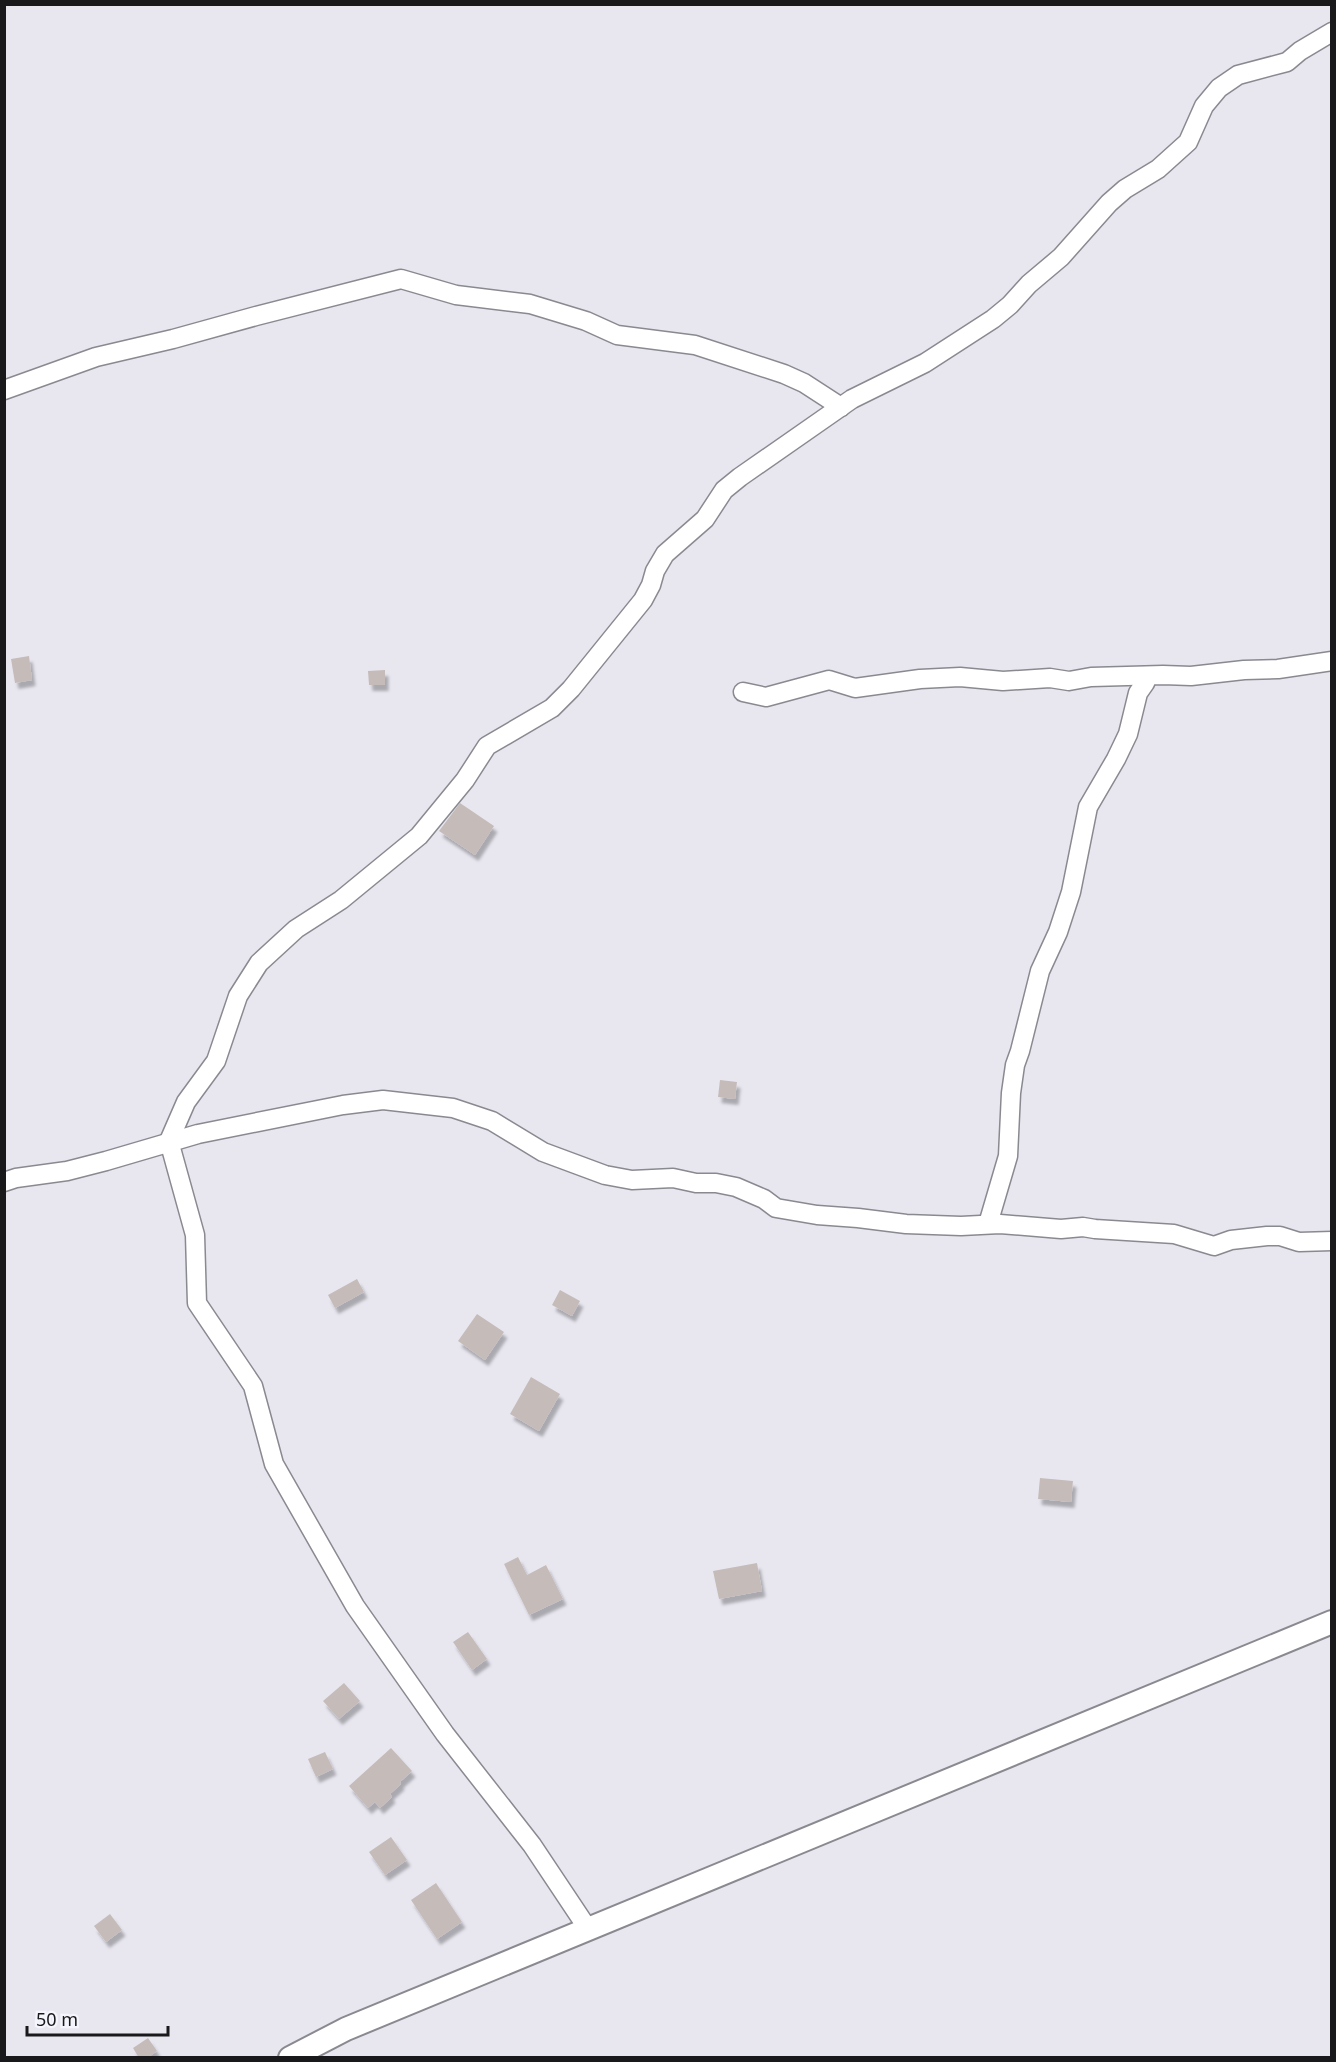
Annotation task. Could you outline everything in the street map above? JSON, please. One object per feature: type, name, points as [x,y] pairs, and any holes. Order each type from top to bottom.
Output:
[{"type":"street","points":[[588,1929],[532,1845],[445,1734],[355,1606],[274,1464],[253,1386],[197,1303],[195,1235],[169,1142],[186,1102],[216,1061],[238,996],[259,963],[296,929],[341,900],[419,836],[465,780],[487,746],[552,708],[571,689],[643,600],[665,554],[705,519],[724,490],[758,463],[841,407],[925,363],[993,319],[1061,257],[1109,203],[1125,189],[1158,169],[1188,142],[1204,106],[1219,88],[1238,75],[1287,62],[1300,51],[1332,32]]},
{"type":"street","points":[[4,390],[96,357],[401,279],[456,295],[530,304],[586,321],[617,335],[695,345],[784,374],[804,383],[841,407]]},
{"type":"street","points":[[743,692],[766,697],[829,680],[855,687],[920,678],[960,676],[1003,681],[1050,678],[1069,681],[1091,677],[1191,676],[1278,669],[1332,661]]},
{"type":"street","points":[[988,1224],[1008,1156],[1011,1093],[1015,1065],[1040,971],[1058,932],[1071,892],[1088,807],[1128,734],[1137,693],[1148,676]]},
{"type":"street","points":[[4,1182],[16,1178],[67,1171],[221,1129],[343,1105],[383,1100],[453,1108],[492,1121],[543,1152],[605,1175],[632,1180],[673,1178],[696,1183],[716,1183],[736,1187],[764,1199],[776,1208],[817,1215],[906,1224],[1000,1224],[1061,1229],[1083,1227],[1174,1234],[1214,1246],[1231,1240],[1267,1236],[1280,1236],[1299,1242],[1332,1241]]},
{"type":"street","points":[[290,2058],[346,2029],[1332,1622]]},
{"type":"building","points":[[29,656],[32,680],[15,683],[11,659]]},
{"type":"building","points":[[385,670],[385,685],[369,685],[368,671]]},
{"type":"building","points":[[460,803],[494,826],[475,855],[439,831]]},
{"type":"building","points":[[720,1080],[737,1082],[735,1099],[718,1097]]},
{"type":"building","points":[[357,1279],[364,1292],[335,1308],[328,1295]]},
{"type":"building","points":[[560,1290],[580,1301],[572,1316],[552,1305]]},
{"type":"building","points":[[477,1314],[504,1332],[485,1360],[458,1341]]},
{"type":"building","points":[[531,1377],[560,1394],[539,1431],[510,1414]]},
{"type":"building","points":[[1040,1478],[1073,1481],[1071,1502],[1038,1499]]},
{"type":"building","points":[[518,1557],[527,1575],[546,1565],[563,1599],[529,1615],[504,1564]]},
{"type":"building","points":[[757,1563],[762,1591],[719,1599],[713,1571]]},
{"type":"building","points":[[468,1632],[487,1659],[472,1670],[453,1642]]},
{"type":"building","points":[[344,1683],[360,1701],[339,1719],[323,1701]]},
{"type":"building","points":[[391,1748],[412,1771],[390,1794],[392,1797],[380,1808],[375,1802],[368,1808],[349,1786]]},
{"type":"building","points":[[325,1752],[333,1769],[316,1777],[308,1759]]},
{"type":"building","points":[[391,1837],[407,1860],[385,1875],[369,1852]]},
{"type":"building","points":[[436,1883],[462,1922],[437,1939],[411,1900]]},
{"type":"building","points":[[110,1914],[122,1930],[106,1942],[94,1926]]},
{"type":"building","points":[[148,2038],[157,2051],[147,2058],[139,2058],[133,2048]]}]
